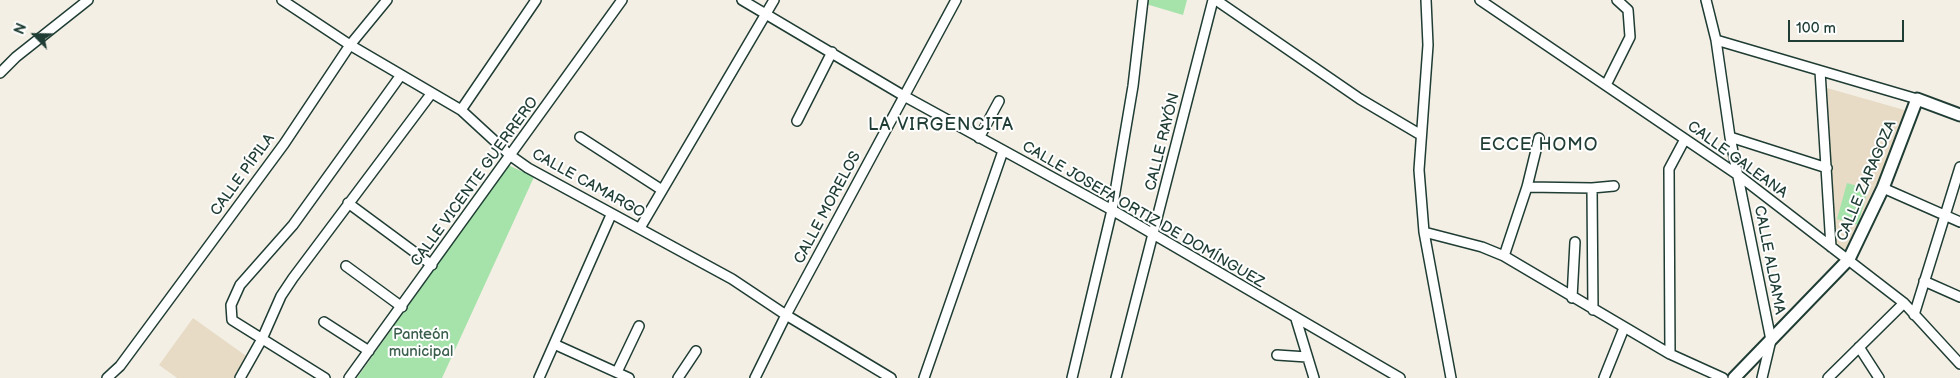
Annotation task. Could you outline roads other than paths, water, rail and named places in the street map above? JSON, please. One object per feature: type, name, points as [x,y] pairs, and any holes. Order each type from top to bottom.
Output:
[{"type":"street","points":[[0,74],[16,57],[88,0]]},
{"type":"street","name":"CALLE CAMARGO","points":[[282,0],[350,45],[461,110],[511,156],[611,215],[640,228],[732,279],[786,315],[892,378]]},
{"type":"street","name":"CALLE PÍPILA","points":[[107,378],[120,366],[278,152],[350,45],[387,0]]},
{"type":"street","points":[[461,110],[536,0]]},
{"type":"street","name":"CALLE VICENTE GUERRERO","points":[[349,378],[622,0]]},
{"type":"street","name":"CALLE JOSEFA ORTIZ DE DOMÍNGUEZ","points":[[742,0],[904,96],[1112,210],[1400,378]]},
{"type":"street","points":[[640,228],[774,0]]},
{"type":"street","name":"CALLE MORELOS","points":[[755,378],[786,315],[956,0]]},
{"type":"street","points":[[1072,378],[1112,210],[1134,86],[1143,0]]},
{"type":"street","points":[[1214,0],[1360,99],[1421,135]]},
{"type":"street","name":"CALLE RAYÓN","points":[[1116,378],[1214,0]]},
{"type":"street","points":[[1426,0],[1428,46],[1419,170],[1424,232],[1450,378]]},
{"type":"street","name":"CALLE GALEANA","points":[[1480,0],[1738,175],[1849,259],[1904,303],[1960,364]]},
{"type":"street","points":[[1606,85],[1630,37],[1628,10],[1616,0]]},
{"type":"street","name":"CALLE ALDAMA","points":[[1706,0],[1716,40],[1730,137],[1771,340],[1762,378]]},
{"type":"street","points":[[1716,40],[1917,99],[1960,115]]},
{"type":"street","points":[[797,121],[832,52]]},
{"type":"street","points":[[1820,71],[1831,246]]},
{"type":"street","points":[[325,378],[232,320],[231,305],[240,285],[293,225],[401,76]]},
{"type":"street","points":[[240,378],[262,339],[280,296],[431,94]]},
{"type":"street","name":"CALLE ZARAGOZA","points":[[1734,378],[1849,259],[1883,188],[1917,99]]},
{"type":"street","points":[[979,138],[999,101]]},
{"type":"street","points":[[580,136],[662,190]]},
{"type":"street","points":[[1730,137],[1827,168]]},
{"type":"street","points":[[1504,256],[1527,186],[1539,138]]},
{"type":"street","points":[[1670,354],[1669,170],[1685,139]]},
{"type":"street","points":[[924,378],[1004,151]]},
{"type":"street","points":[[1914,315],[1960,167]]},
{"type":"street","points":[[1527,186],[1592,188],[1614,186]]},
{"type":"street","points":[[1592,188],[1593,310]]},
{"type":"street","points":[[1883,188],[1960,222]]},
{"type":"street","points":[[348,203],[432,265]]},
{"type":"street","points":[[539,378],[611,215]]},
{"type":"street","points":[[1424,232],[1482,247],[1504,256],[1572,298],[1670,354],[1723,378]]},
{"type":"street","points":[[1572,298],[1575,242]]},
{"type":"street","points":[[346,266],[402,307]]},
{"type":"street","points":[[1924,281],[1960,297]]},
{"type":"street","points":[[1828,378],[1904,303]]},
{"type":"street","points":[[1296,319],[1314,378]]},
{"type":"street","points":[[324,322],[369,351]]},
{"type":"street","points":[[617,372],[640,326]]},
{"type":"street","points":[[1604,378],[1624,328]]},
{"type":"street","points":[[554,344],[629,378]]},
{"type":"street","points":[[1859,347],[1879,378]]},
{"type":"street","points":[[678,378],[696,351]]},
{"type":"street","points":[[1277,355],[1307,357]]},
{"type":"district","name":"LA VIRGENCITA","points":[[941,125]]},
{"type":"district","name":"ECCE HOMO","points":[[1539,145]]},
{"type":"park label","name":"Panteón municipal","points":[[421,344]]}]
